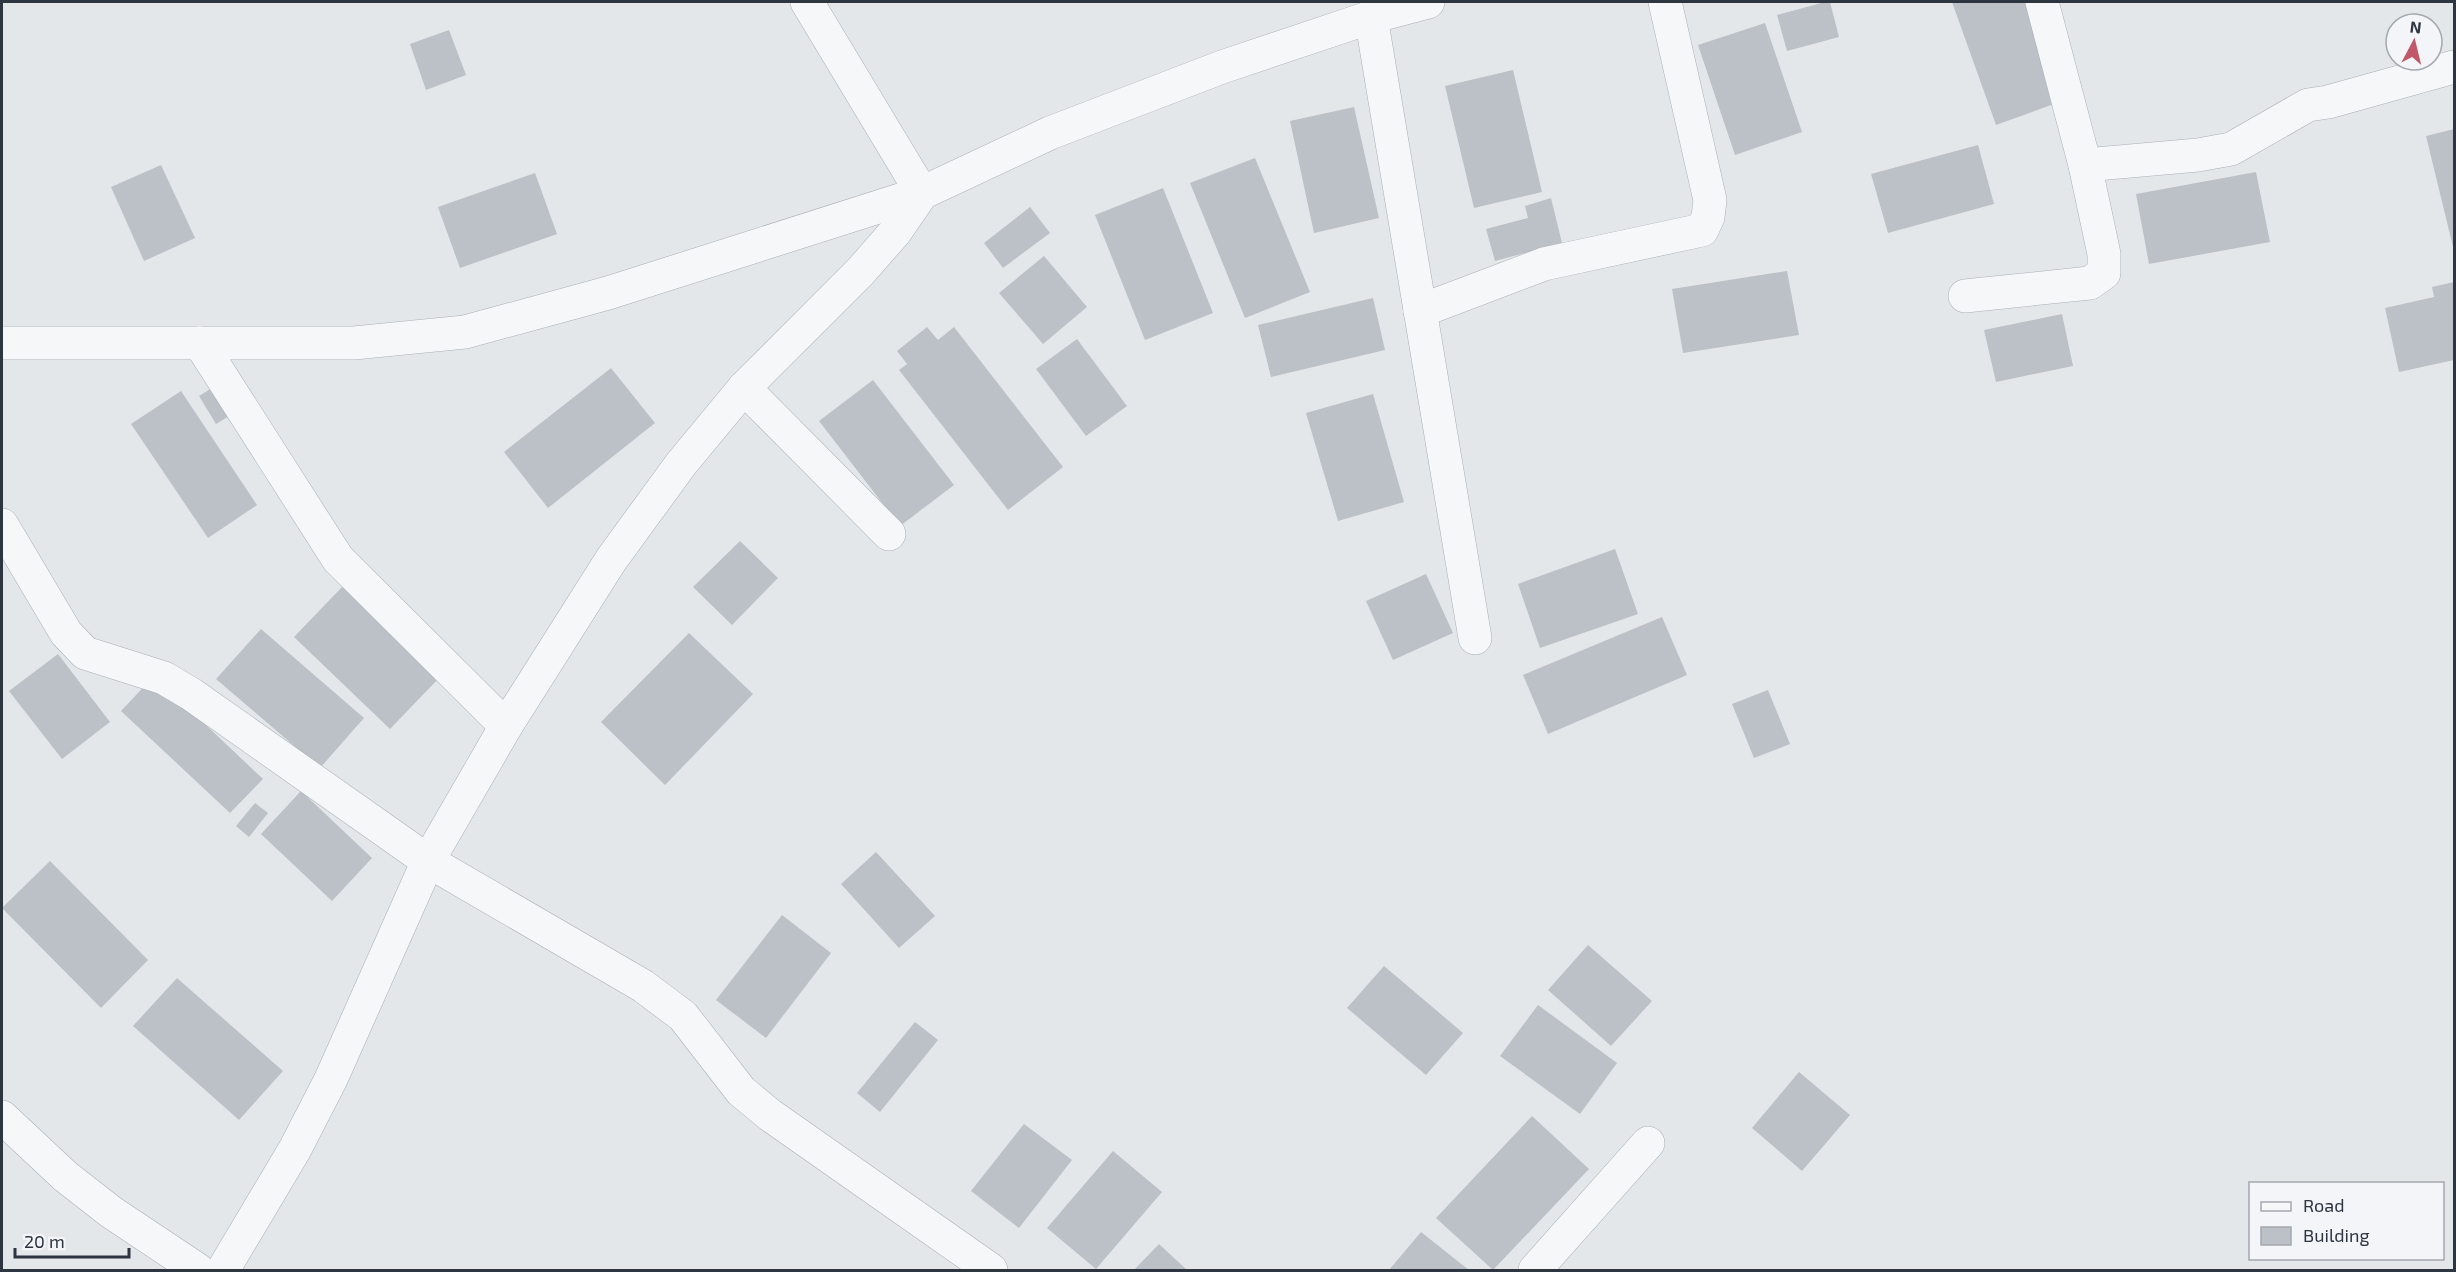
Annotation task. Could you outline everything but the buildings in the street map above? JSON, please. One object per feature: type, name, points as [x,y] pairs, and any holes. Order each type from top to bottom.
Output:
[{"type":"street","points":[[807,2],[922,193]]},
{"type":"street","points":[[2,343],[354,343],[465,332],[608,293],[922,193],[1050,133],[1222,67],[1371,17],[1428,2]]},
{"type":"street","points":[[1420,311],[1544,264],[1701,230],[1708,217],[1710,200],[1665,2]]},
{"type":"street","points":[[1965,296],[2090,283],[2104,273],[2104,254],[2085,165],[2042,2]]},
{"type":"street","points":[[1371,17],[1475,638]]},
{"type":"street","points":[[2085,165],[2198,155],[2232,149],[2308,105],[2328,102],[2454,67]]},
{"type":"street","points":[[223,1270],[295,1149],[332,1078],[428,861],[506,726],[611,560],[681,464],[744,388],[860,272],[896,231],[922,193]]},
{"type":"street","points":[[200,343],[338,559],[506,726]]},
{"type":"street","points":[[744,388],[889,534]]},
{"type":"street","points":[[2,525],[66,633],[85,653],[164,678],[191,694],[428,861],[643,986],[683,1016],[741,1092],[770,1115],[991,1270]]},
{"type":"street","points":[[2,1117],[65,1176],[111,1212],[198,1270]]},
{"type":"street","points":[[1535,1270],[1648,1143]]}]
